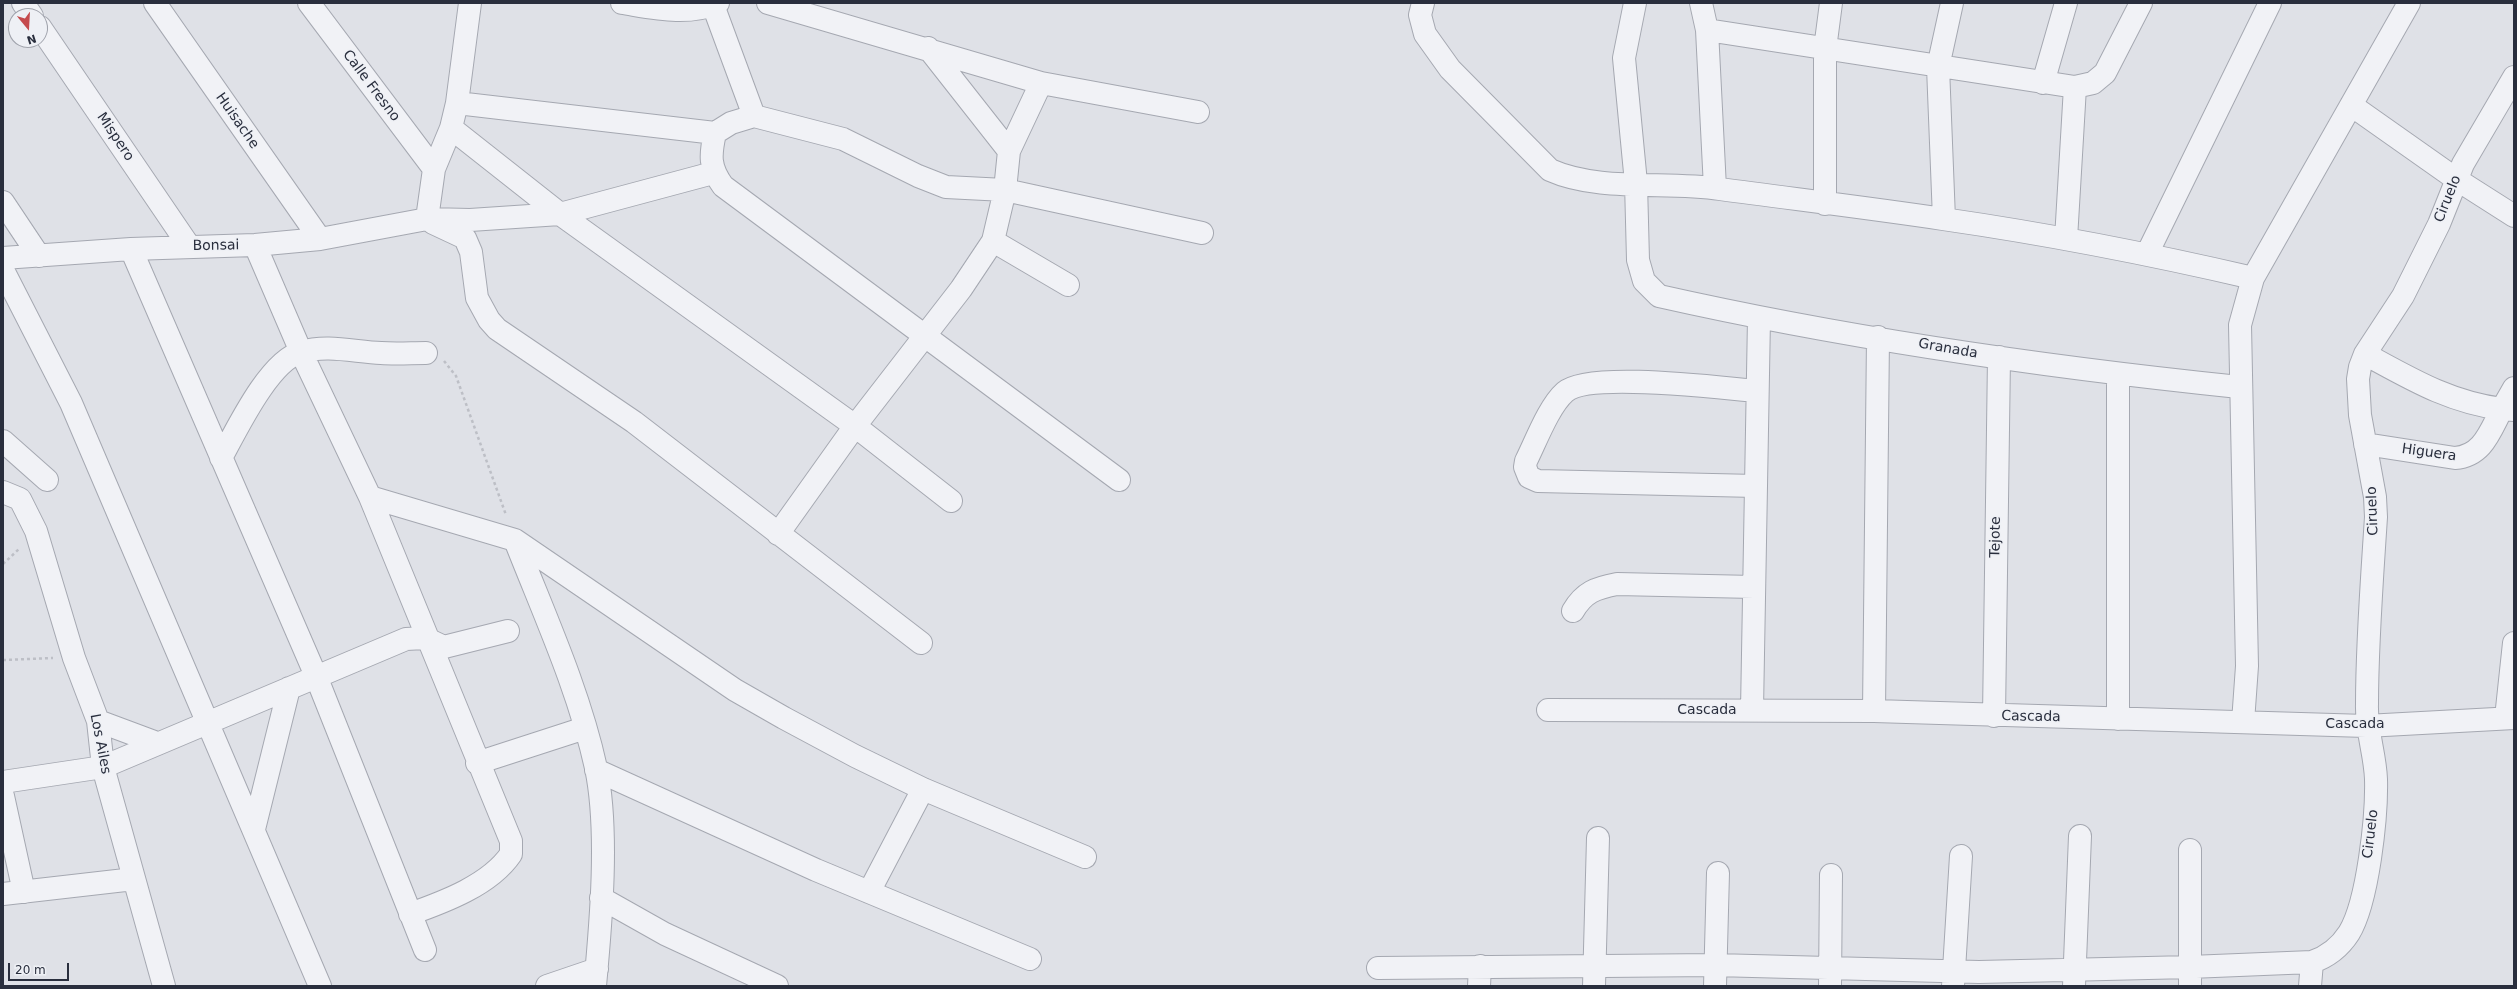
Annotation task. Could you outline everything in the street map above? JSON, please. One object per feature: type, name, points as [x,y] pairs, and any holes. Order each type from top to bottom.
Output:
[{"type":"street","name":"Huisache","points":[[155,3],[320,239]]},
{"type":"street","name":"Calle Fresno","points":[[309,3],[434,169]]},
{"type":"street","points":[[622,3],[674,11],[696,10],[716,4],[754,116]]},
{"type":"street","points":[[768,3],[928,48],[1041,83],[1198,112]]},
{"type":"street","points":[[1423,3],[1420,15],[1425,34],[1450,69],[1550,170],[1567,177],[1588,181],[1715,188],[1944,219],[2147,254],[2253,278]]},
{"type":"street","points":[[1635,3],[1624,58],[1636,183]]},
{"type":"street","points":[[1701,3],[1707,30],[1715,188]]},
{"type":"street","points":[[1825,204],[1825,49],[1831,3]]},
{"type":"street","points":[[1944,219],[1938,67],[1952,3]]},
{"type":"street","points":[[2043,83],[2066,3]]},
{"type":"street","points":[[1707,30],[2075,88],[2093,83],[2105,73],[2141,3]]},
{"type":"street","points":[[2147,254],[2270,3]]},
{"type":"street","points":[[2243,722],[2247,666],[2239,387],[2240,325],[2253,278],[2409,3]]},
{"type":"street","points":[[465,7],[457,103],[451,128],[434,169],[427,218],[464,238],[471,252],[477,298],[489,320],[497,329],[634,422],[921,643]]},
{"type":"street","name":"Mispero","points":[[48,39],[189,246]]},
{"type":"street","points":[[928,48],[1009,151]]},
{"type":"street","name":"Ciruelo","points":[[2312,962],[2325,957],[2349,934],[2358,914],[2364,892],[2375,813],[2376,779],[2374,755],[2366,726],[2367,646],[2376,517],[2360,415],[2358,379],[2365,354],[2403,296],[2439,224],[2456,179],[2514,77]]},
{"type":"street","points":[[778,534],[856,426],[924,336],[962,289],[993,241],[1005,190],[1009,151],[1041,83]]},
{"type":"street","points":[[2066,239],[2075,88]]},
{"type":"street","points":[[457,103],[715,133],[731,123],[754,116],[843,139],[918,176],[946,186],[1005,190],[1202,232]]},
{"type":"street","points":[[2351,105],[2456,179],[2514,216]]},
{"type":"street","points":[[451,128],[560,214],[856,426],[951,501]]},
{"type":"street","points":[[715,133],[711,152],[713,173],[723,186],[1119,480]]},
{"type":"street","name":"Bonsai","points":[[3,258],[189,246],[255,245],[320,239],[427,218],[470,220],[560,214],[713,173]]},
{"type":"street","name":"Granada","points":[[1636,183],[1640,271],[1648,287],[1660,296],[1759,318],[1999,358],[2118,374],[2239,387]]},
{"type":"street","points":[[3,202],[39,256]]},
{"type":"street","points":[[993,241],[1068,285]]},
{"type":"street","points":[[255,245],[301,352],[370,497],[477,763],[511,841],[511,854],[505,863],[456,897],[410,914]]},
{"type":"street","points":[[131,249],[316,676],[425,950]]},
{"type":"street","points":[[3,270],[71,402],[209,722],[320,986]]},
{"type":"street","points":[[1752,710],[1759,318]]},
{"type":"street","points":[[1874,711],[1878,337]]},
{"type":"street","points":[[222,458],[252,402],[269,379],[285,361],[301,352],[332,349],[380,353],[426,353]]},
{"type":"street","points":[[2365,354],[2441,394],[2478,406],[2508,409]]},
{"type":"street","name":"Tejote","points":[[1994,716],[1999,358]]},
{"type":"street","points":[[2118,374],[2118,719]]},
{"type":"street","points":[[1756,486],[1538,481],[1529,477],[1525,467],[1526,461],[1558,400],[1575,385],[1610,381],[1757,391]]},
{"type":"street","name":"Higuera","points":[[2365,444],[2455,458],[2464,457],[2477,451],[2508,409],[2514,388]]},
{"type":"street","points":[[3,441],[47,480]]},
{"type":"street","name":"Los Ailes","points":[[5,492],[20,499],[36,531],[74,658],[98,721],[103,767],[164,986]]},
{"type":"street","points":[[370,497],[515,540],[735,690],[855,756],[923,789],[1085,857]]},
{"type":"street","points":[[515,540],[565,668],[585,728],[596,770],[602,824],[601,898],[596,977],[548,986]]},
{"type":"street","points":[[1574,611],[1586,594],[1600,587],[1617,584],[1754,587]]},
{"type":"street","points":[[3,782],[103,767],[406,639],[426,638],[444,647],[508,631]]},
{"type":"street","points":[[2510,718],[2514,642]]},
{"type":"street","points":[[254,829],[289,688]]},
{"type":"street","name":"Cascada","points":[[1548,710],[1874,711],[1994,716],[2366,726],[2510,718]]},
{"type":"street","points":[[98,721],[157,743]]},
{"type":"street","points":[[477,763],[585,728]]},
{"type":"street","points":[[596,770],[698,818],[868,892],[1030,959]]},
{"type":"street","points":[[868,892],[923,789]]},
{"type":"street","points":[[3,796],[24,892]]},
{"type":"street","points":[[2074,978],[2080,836]]},
{"type":"street","points":[[1594,976],[1598,838]]},
{"type":"street","points":[[2190,850],[2190,977]]},
{"type":"street","points":[[1953,978],[1961,856]]},
{"type":"street","points":[[1715,976],[1718,873]]},
{"type":"street","points":[[1830,976],[1832,875]]},
{"type":"street","points":[[3,894],[134,880]]},
{"type":"street","points":[[601,898],[665,934],[777,986]]},
{"type":"street","points":[[1378,968],[1479,976],[1830,976],[1953,978],[1979,972],[2074,978],[2190,977],[2312,962],[2310,986]]},
{"type":"path","points":[[426,353],[438,356],[448,364],[456,376],[515,540]]},
{"type":"path","points":[[3,660],[74,658]]}]
